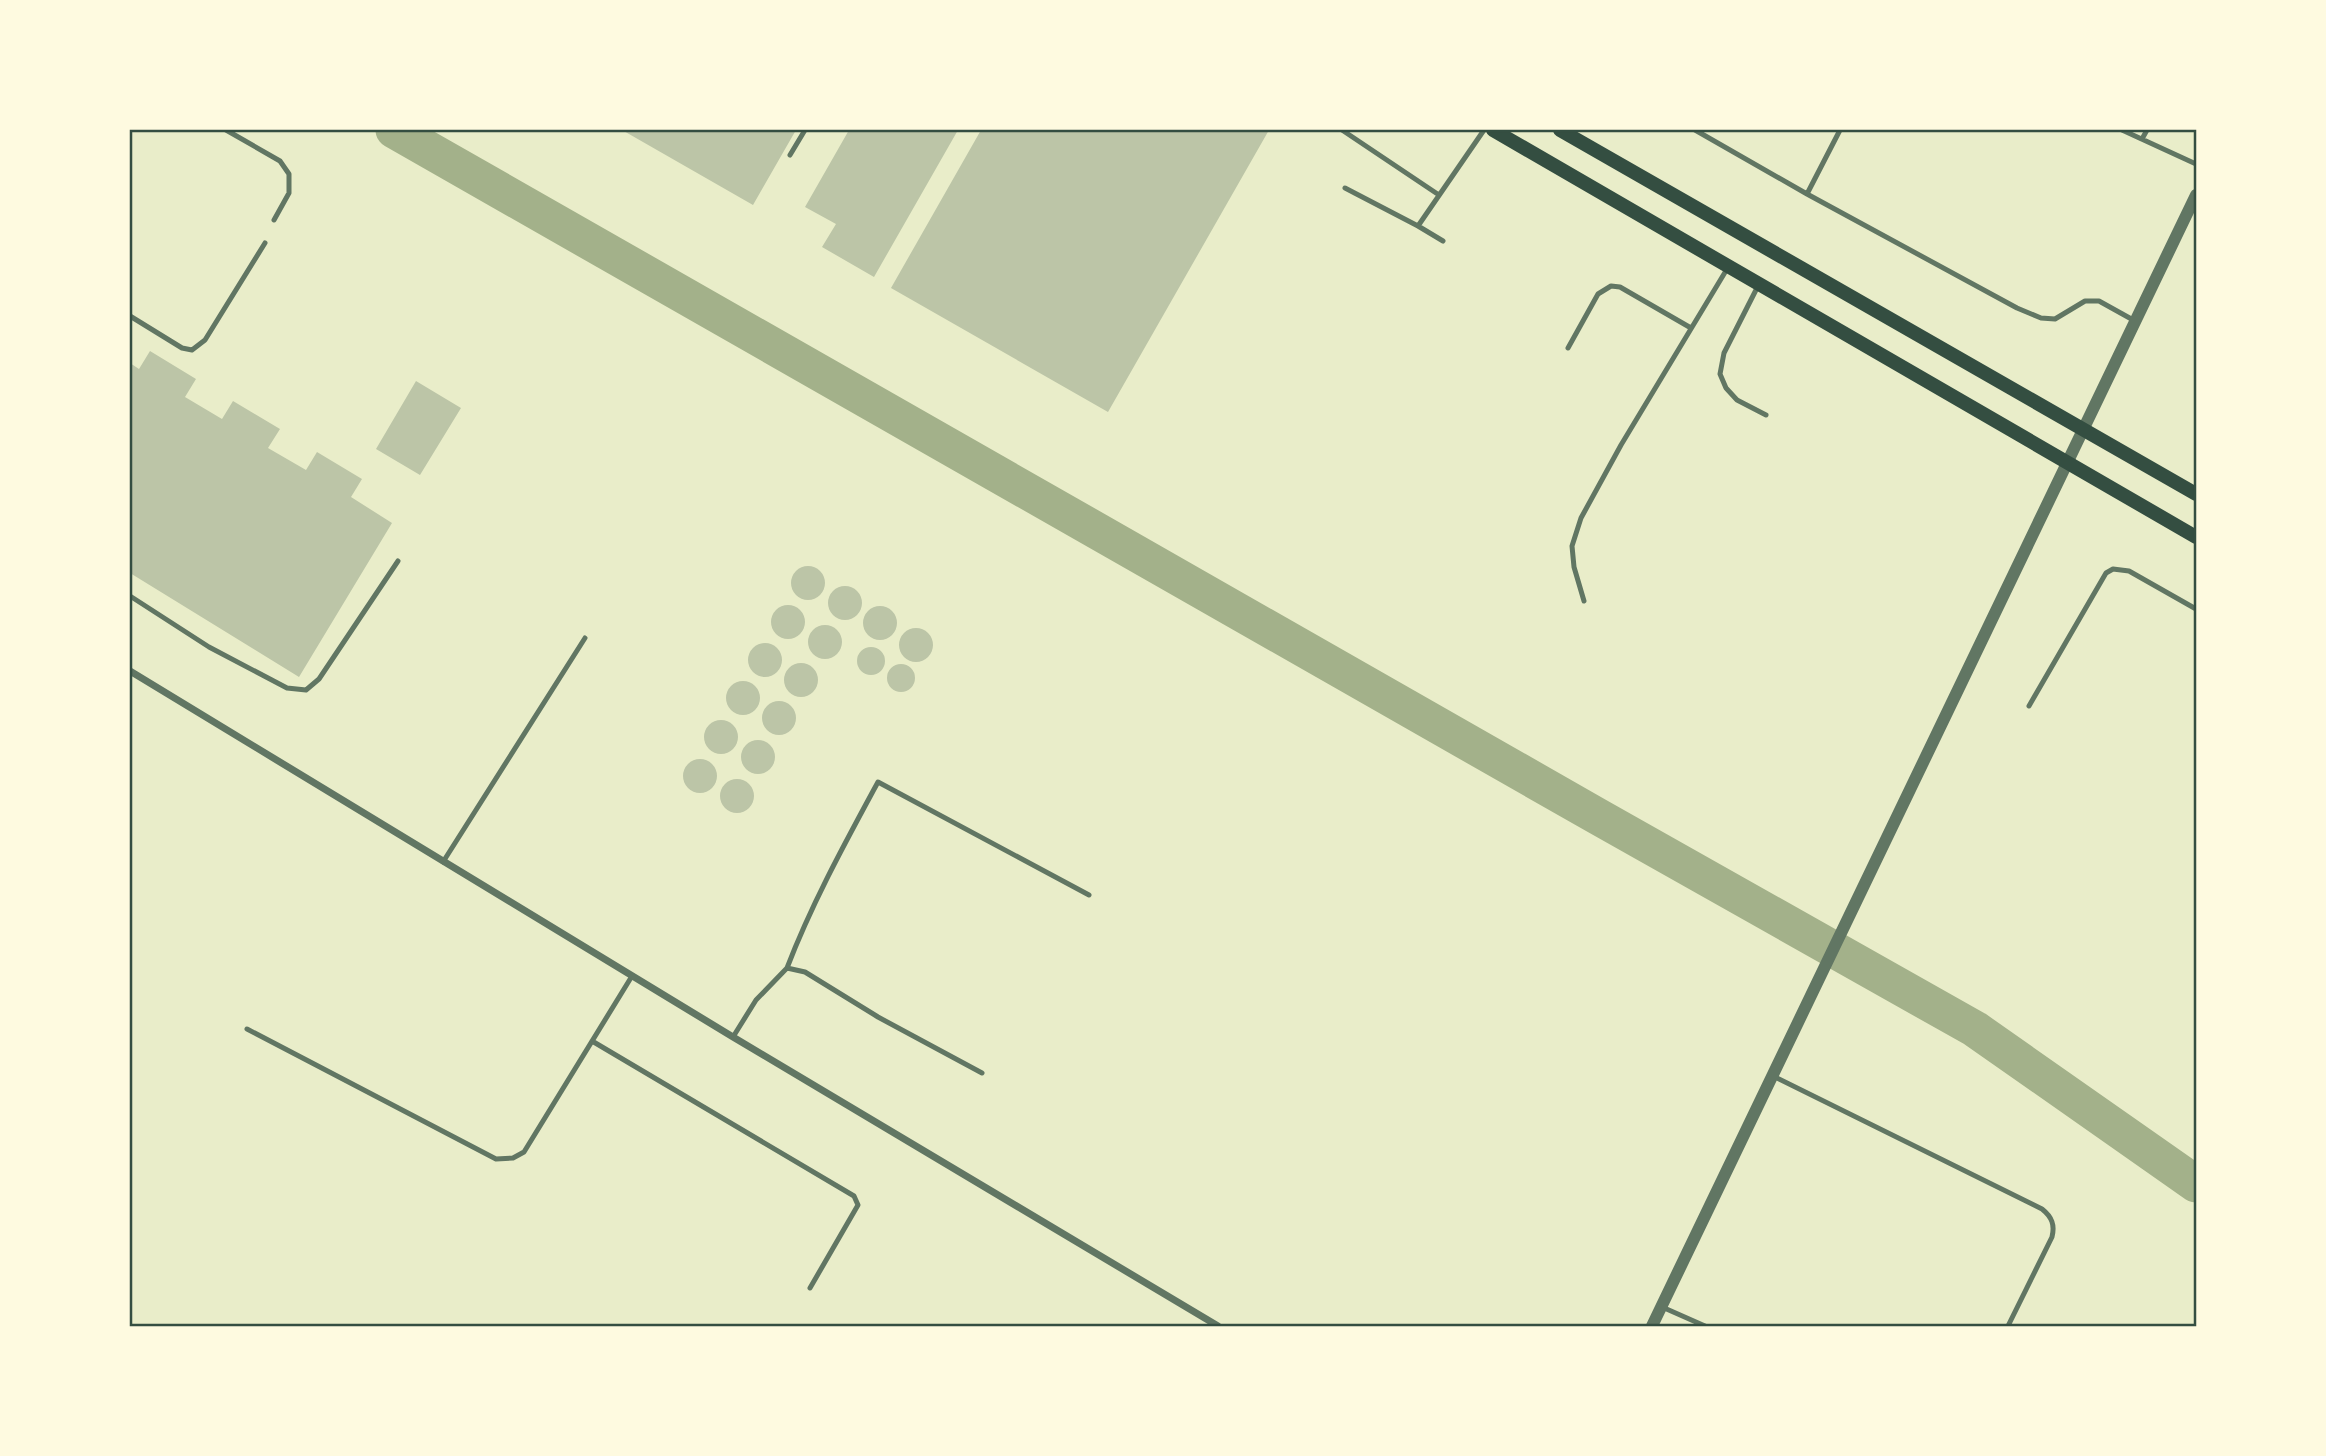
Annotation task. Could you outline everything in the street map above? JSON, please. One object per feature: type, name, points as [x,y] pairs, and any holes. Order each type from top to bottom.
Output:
[{"type":"main road","points":[[1493,130],[2196,537]]},
{"type":"main road","points":[[1560,130],[2196,494]]},
{"type":"street","points":[[1652,1326],[2196,195]]},
{"type":"street","points":[[130,671],[733,1037],[1218,1326]]},
{"type":"lane","points":[[226,130],[280,161],[289,174],[289,193],[274,220]]},
{"type":"lane","points":[[790,155],[805,130]]},
{"type":"lane","points":[[1342,130],[1439,195]]},
{"type":"lane","points":[[1418,226],[1484,130]]},
{"type":"lane","points":[[1695,130],[2017,308],[2041,318],[2055,319],[2085,301],[2099,301],[2136,321]]},
{"type":"lane","points":[[1807,194],[1840,130]]},
{"type":"lane","points":[[2122,130],[2196,164]]},
{"type":"lane","points":[[2142,139],[2147,130]]},
{"type":"lane","points":[[1345,188],[1443,241]]},
{"type":"lane","points":[[130,316],[182,348],[192,350],[205,340],[265,243]]},
{"type":"lane","points":[[1584,601],[1574,567],[1572,546],[1581,518],[1690,328],[1729,266]]},
{"type":"lane","points":[[1759,284],[1724,353],[1720,374],[1726,388],[1737,400],[1766,415]]},
{"type":"lane","points":[[1568,348],[1598,295],[1611,286],[1620,287],[1690,328]]},
{"type":"lane","points":[[130,596],[209,647],[287,688],[306,690],[319,680],[398,561]]},
{"type":"lane","points":[[2029,706],[2106,573],[2122,569],[2129,571],[2196,610]]},
{"type":"lane","points":[[443,862],[585,638]]},
{"type":"lane","points":[[733,1037],[756,1000],[787,968],[831,869],[878,782],[1089,895]]},
{"type":"lane","points":[[787,968],[805,972],[878,1017],[982,1073]]},
{"type":"lane","points":[[247,1029],[495,1159],[513,1158],[524,1152],[632,976]]},
{"type":"lane","points":[[592,1041],[854,1196],[858,1205],[810,1288]]},
{"type":"lane","points":[[1773,1076],[2049,1214],[2053,1221],[2052,1237],[2008,1326]]},
{"type":"lane","points":[[1662,1307],[1705,1326]]},
{"type":"building","points":[[622,130],[796,130],[753,205]]},
{"type":"building","points":[[849,130],[958,130],[874,277],[822,247],[836,224],[805,207]]},
{"type":"building","points":[[981,130],[1269,130],[1108,412],[891,288]]},
{"type":"building","points":[[150,351],[196,379],[185,397],[222,419],[233,401],[280,429],[268,448],[306,470],[317,452],[362,479],[351,497],[392,523],[299,677],[130,573],[130,363],[139,369]]},
{"type":"building","points":[[416,381],[461,408],[420,475],[376,449]]},
{"type":"building","points":[[808,566],[820,571],[825,583],[820,595],[808,600],[796,595],[791,583],[796,571]]},
{"type":"building","points":[[845,586],[857,591],[862,603],[857,615],[845,620],[833,615],[828,603],[833,591]]},
{"type":"building","points":[[788,605],[800,610],[805,622],[800,634],[788,639],[776,634],[771,622],[776,610]]},
{"type":"building","points":[[880,606],[892,611],[897,623],[892,635],[880,640],[868,635],[863,623],[868,611]]},
{"type":"building","points":[[825,625],[837,630],[842,642],[837,654],[825,659],[813,654],[808,642],[813,630]]},
{"type":"building","points":[[916,628],[928,633],[933,645],[928,657],[916,662],[904,657],[899,645],[904,633]]},
{"type":"building","points":[[765,643],[777,648],[782,660],[777,672],[765,677],[753,672],[748,660],[753,648]]},
{"type":"building","points":[[871,647],[881,651],[885,661],[881,671],[871,675],[861,671],[857,661],[861,651]]},
{"type":"building","points":[[801,663],[813,668],[818,680],[813,692],[801,697],[789,692],[784,680],[789,668]]},
{"type":"building","points":[[901,664],[911,668],[915,678],[911,688],[901,692],[891,688],[887,678],[891,668]]},
{"type":"building","points":[[743,681],[755,686],[760,698],[755,710],[743,715],[731,710],[726,698],[731,686]]},
{"type":"building","points":[[779,701],[791,706],[796,718],[791,730],[779,735],[767,730],[762,718],[767,706]]},
{"type":"building","points":[[721,720],[733,725],[738,737],[733,749],[721,754],[709,749],[704,737],[709,725]]},
{"type":"building","points":[[758,740],[770,745],[775,757],[770,769],[758,774],[746,769],[741,757],[746,745]]},
{"type":"building","points":[[700,759],[712,764],[717,776],[712,788],[700,793],[688,788],[683,776],[688,764]]},
{"type":"building","points":[[737,779],[749,784],[754,796],[749,808],[737,813],[725,808],[720,796],[725,784]]},
{"type":"waterway","points":[[394,130],[1975,1029],[2196,1184]]}]
